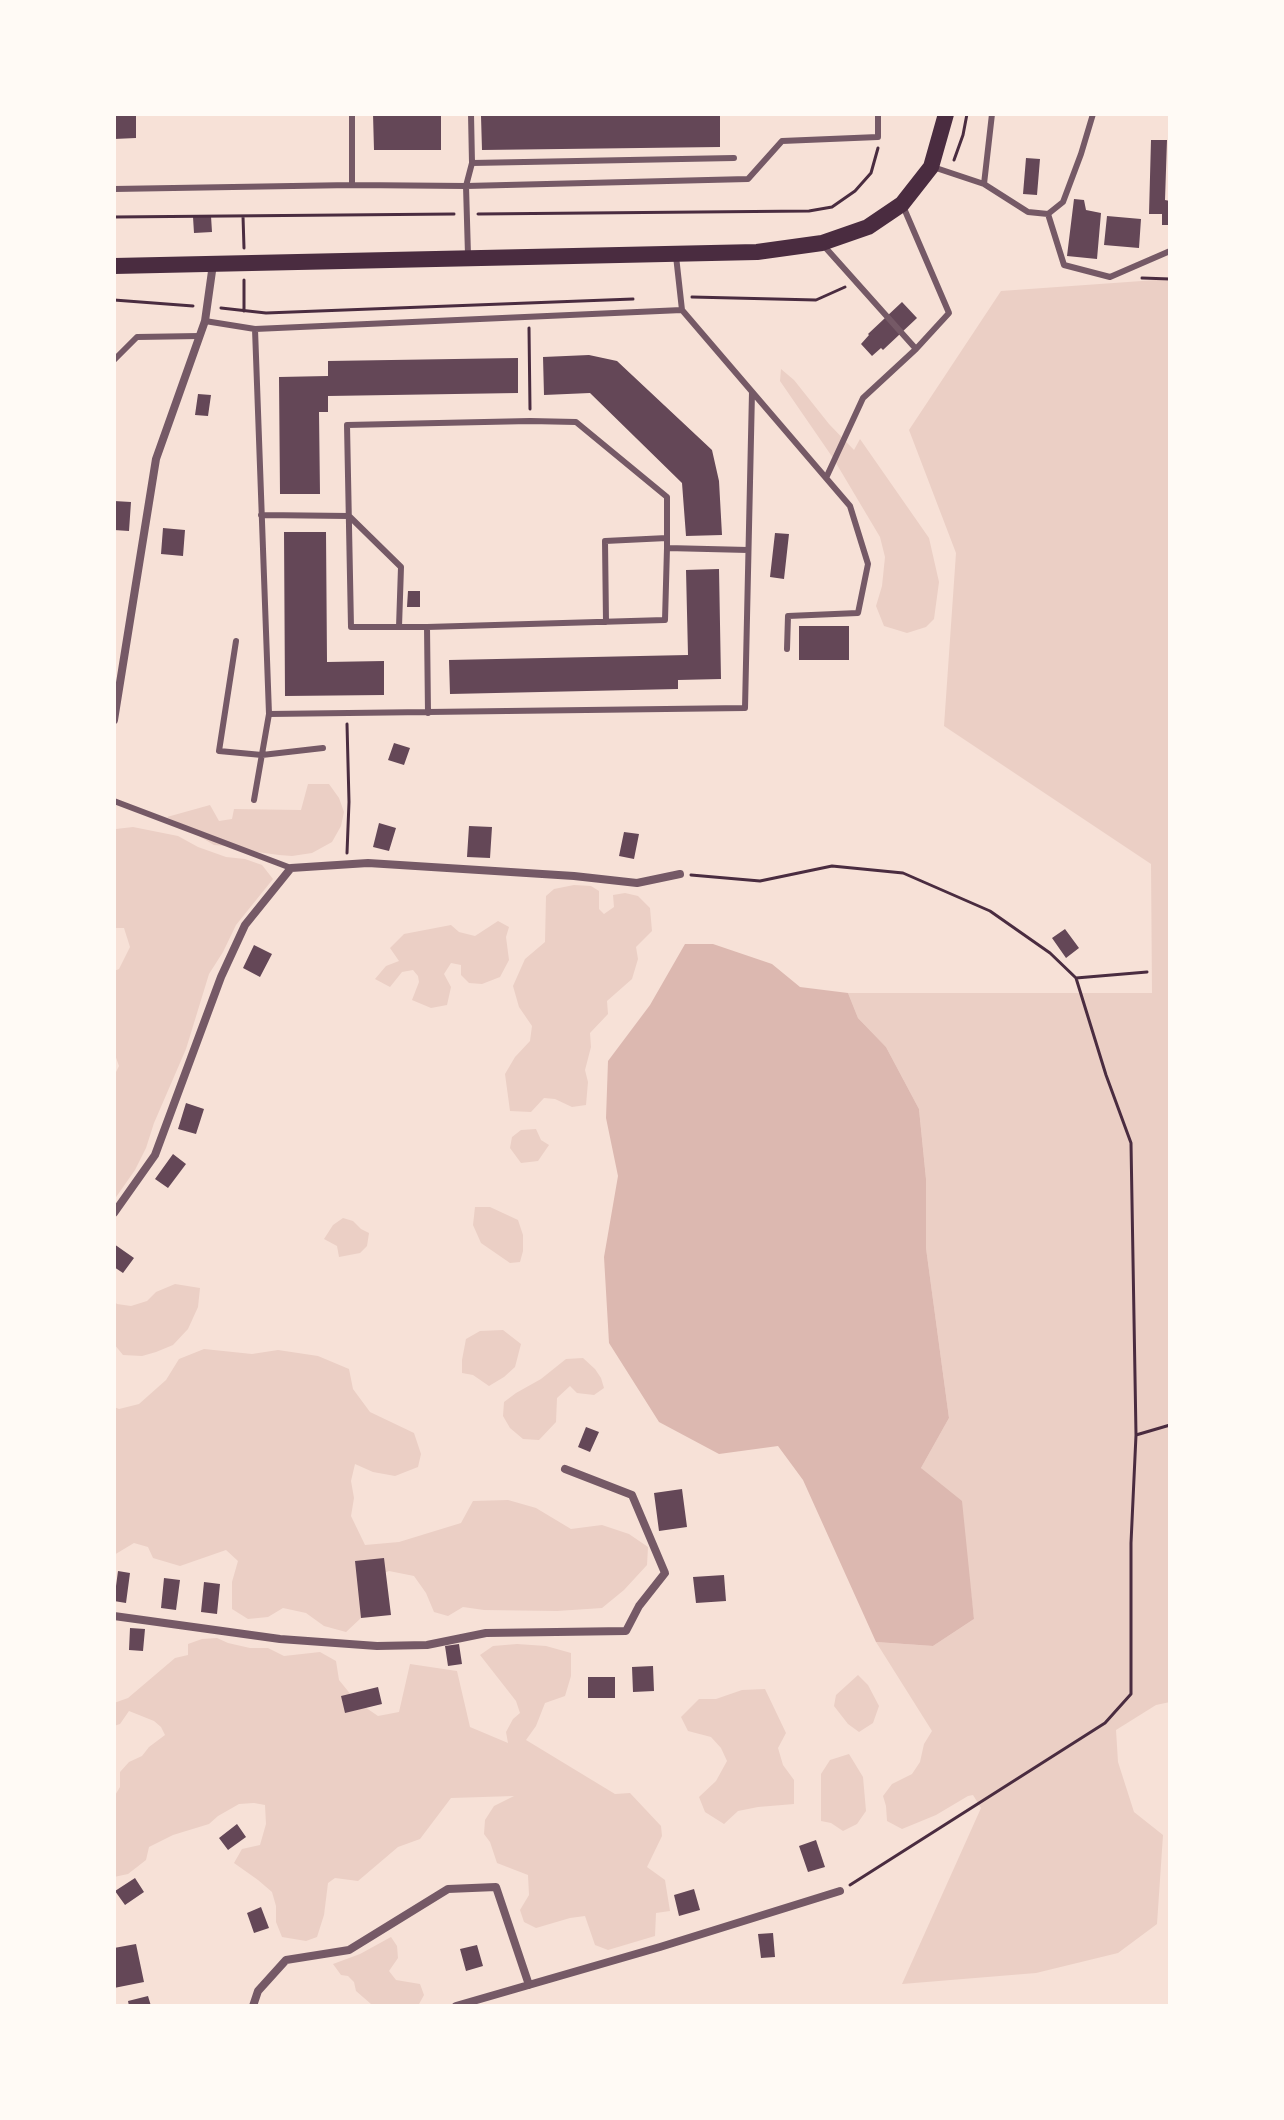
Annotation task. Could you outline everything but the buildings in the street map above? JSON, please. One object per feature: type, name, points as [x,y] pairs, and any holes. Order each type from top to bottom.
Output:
[{"type":"main road","points":[[114,266],[676,255],[757,252],[822,243],[868,227],[902,204],[931,167],[946,114]]},
{"type":"street","points":[[114,720],[156,459],[205,321],[213,264]]},
{"type":"street","points":[[114,1213],[155,1155],[221,977],[245,925],[291,868],[368,863],[637,883],[680,874]]},
{"type":"street","points":[[114,1616],[280,1639],[377,1646],[427,1645],[486,1633],[626,1631],[639,1606],[665,1573],[632,1495],[565,1469]]},
{"type":"street","points":[[253,2006],[258,1991],[286,1960],[349,1950],[448,1889],[496,1887],[529,1985]]},
{"type":"street","points":[[456,2006],[840,1891]]},
{"type":"lane","points":[[352,114],[352,185]]},
{"type":"lane","points":[[468,259],[466,186],[472,163],[471,114]]},
{"type":"lane","points":[[114,189],[466,186],[748,179],[782,141],[878,137],[878,114]]},
{"type":"lane","points":[[984,184],[992,114]]},
{"type":"lane","points":[[931,167],[984,184],[1028,212],[1048,214],[1063,202],[1093,114]]},
{"type":"lane","points":[[472,163],[734,158]]},
{"type":"lane","points":[[826,478],[863,398],[916,349],[949,313],[902,204]]},
{"type":"lane","points":[[1048,214],[1064,265],[1110,277],[1170,251]]},
{"type":"lane","points":[[822,243],[916,349]]},
{"type":"lane","points":[[676,255],[682,310],[850,506],[868,564],[858,613],[788,616],[787,649]]},
{"type":"lane","points":[[205,321],[255,329],[682,310]]},
{"type":"lane","points":[[254,800],[269,714],[255,329]]},
{"type":"lane","points":[[114,360],[137,337],[199,336]]},
{"type":"lane","points":[[269,714],[745,708],[752,392]]},
{"type":"lane","points":[[576,422],[667,497],[665,620],[351,627],[349,516],[347,425],[576,422]]},
{"type":"lane","points":[[261,515],[349,516],[401,567],[399,627]]},
{"type":"lane","points":[[606,622],[605,541],[667,538]]},
{"type":"lane","points":[[667,548],[748,550]]},
{"type":"lane","points":[[427,627],[428,713]]},
{"type":"lane","points":[[236,641],[219,751],[262,755],[323,748]]},
{"type":"lane","points":[[114,801],[291,868]]},
{"type":"path","points":[[950,171],[967,114]]},
{"type":"path","points":[[114,217],[809,211],[832,207],[855,191],[871,173],[878,137]]},
{"type":"path","points":[[680,297],[816,300],[856,281]]},
{"type":"path","points":[[114,300],[266,313],[632,299]]},
{"type":"path","points":[[529,317],[530,421]]},
{"type":"path","points":[[346,865],[349,802],[347,714]]},
{"type":"path","points":[[680,874],[760,881],[832,866],[903,873],[990,911],[1050,953],[1076,978],[1131,1143],[1136,1435],[1131,1543],[1131,1694],[1105,1723],[840,1891]]},
{"type":"path","points":[[1076,978],[1147,972]]},
{"type":"path","points":[[1136,1435],[1170,1425]]},
{"type":"shaded area","points":[[1170,279],[1170,1702],[1156,1705],[1116,1730],[1118,1762],[1134,1812],[1163,1835],[1157,1924],[1118,1953],[1036,1973],[902,1984],[981,1808],[973,1795],[902,1829],[887,1821],[883,1796],[892,1784],[912,1774],[932,1731],[876,1642],[933,1646],[974,1619],[967,1561],[921,1468],[949,1418],[926,1248],[926,1179],[919,1109],[886,1047],[858,1018],[848,993],[1152,993],[1151,864],[944,726],[956,553],[909,430],[1001,291]]},
{"type":"shaded area","points":[[781,369],[854,450],[860,439],[929,538],[939,582],[934,619],[926,627],[907,633],[884,626],[876,606],[885,557],[880,537],[833,458],[780,381]]},
{"type":"shaded area","points":[[308,784],[329,784],[344,812],[341,826],[332,842],[312,853],[279,855],[214,845],[167,817],[210,805],[219,821],[232,819],[234,809],[301,810]]},
{"type":"shaded area","points":[[133,827],[178,836],[226,857],[262,865],[273,879],[236,925],[209,974],[186,1049],[146,1148],[114,1200],[114,1076],[119,1066],[114,1052],[114,971],[119,969],[130,947],[124,928],[114,928],[114,832]]},
{"type":"shaded area","points":[[591,886],[599,891],[599,909],[604,914],[614,907],[613,895],[625,893],[638,896],[650,908],[652,931],[636,947],[638,959],[632,979],[607,1001],[608,1014],[590,1033],[591,1047],[585,1070],[588,1082],[586,1105],[572,1107],[555,1099],[544,1098],[531,1112],[510,1111],[505,1074],[530,1041],[532,1026],[519,1007],[513,986],[525,959],[545,942],[546,896],[554,889]]},
{"type":"shaded area","points":[[498,921],[509,927],[506,937],[509,960],[500,977],[482,984],[469,983],[461,975],[461,965],[451,963],[444,974],[451,987],[447,1005],[431,1008],[412,1000],[419,982],[413,970],[402,972],[390,987],[375,979],[386,966],[399,961],[390,948],[404,934],[451,925],[459,932],[475,936]]},
{"type":"shaded area","points":[[685,944],[713,944],[772,964],[800,987],[848,993],[858,1018],[886,1047],[919,1109],[926,1179],[926,1248],[949,1418],[921,1468],[962,1501],[974,1619],[933,1646],[876,1642],[803,1480],[778,1446],[719,1454],[659,1422],[609,1343],[604,1257],[618,1176],[606,1118],[608,1061],[650,1005]]},
{"type":"shaded area","points":[[536,1129],[541,1140],[549,1145],[538,1161],[521,1163],[510,1148],[512,1137],[521,1130]]},
{"type":"shaded area","points":[[475,1207],[490,1207],[518,1220],[523,1235],[520,1262],[510,1263],[481,1243],[473,1225]]},
{"type":"shaded area","points":[[343,1218],[369,1233],[367,1246],[360,1253],[339,1257],[337,1246],[324,1239],[333,1225]]},
{"type":"shaded area","points":[[175,1284],[200,1288],[198,1307],[188,1329],[173,1345],[156,1352],[142,1356],[123,1355],[114,1344],[114,1301],[131,1306],[147,1301],[156,1292]]},
{"type":"shaded area","points":[[503,1330],[521,1344],[515,1367],[489,1386],[473,1375],[462,1373],[466,1339],[480,1331]]},
{"type":"shaded area","points":[[204,1349],[252,1354],[278,1350],[318,1356],[349,1369],[353,1389],[370,1412],[414,1433],[421,1454],[418,1467],[395,1476],[373,1472],[355,1464],[351,1481],[354,1498],[351,1516],[365,1545],[399,1542],[461,1523],[473,1501],[508,1500],[536,1508],[571,1529],[602,1525],[629,1534],[648,1547],[647,1565],[602,1608],[557,1611],[463,1607],[448,1616],[434,1612],[414,1576],[389,1571],[369,1579],[361,1618],[346,1632],[324,1626],[306,1613],[283,1608],[268,1617],[248,1619],[232,1609],[232,1582],[238,1561],[226,1550],[180,1566],[153,1558],[148,1547],[134,1543],[114,1555],[114,1407],[119,1409],[139,1404],[166,1380],[179,1359]]},
{"type":"shaded area","points":[[583,1358],[595,1369],[604,1388],[594,1395],[577,1393],[570,1386],[557,1398],[556,1422],[539,1440],[523,1439],[510,1428],[503,1416],[504,1402],[566,1359]]},
{"type":"shaded area","points":[[217,1638],[250,1648],[268,1648],[284,1656],[320,1652],[336,1661],[339,1680],[356,1701],[378,1716],[399,1712],[410,1664],[457,1671],[470,1727],[508,1743],[506,1732],[520,1713],[516,1701],[480,1655],[493,1646],[517,1644],[546,1646],[571,1653],[571,1676],[565,1696],[545,1703],[536,1726],[526,1740],[615,1794],[630,1793],[661,1826],[662,1836],[647,1867],[665,1880],[670,1911],[656,1913],[655,1936],[608,1950],[595,1945],[585,1916],[536,1928],[524,1922],[520,1910],[529,1895],[528,1875],[497,1863],[484,1834],[485,1820],[494,1806],[514,1796],[451,1798],[420,1839],[398,1847],[358,1881],[335,1878],[328,1883],[324,1915],[317,1937],[306,1941],[282,1937],[276,1922],[272,1892],[234,1863],[242,1849],[260,1845],[266,1824],[265,1805],[239,1804],[209,1824],[173,1835],[149,1847],[146,1860],[128,1874],[114,1877],[114,1797],[120,1787],[120,1772],[165,1735],[154,1721],[129,1711],[120,1724],[114,1726],[114,1703],[128,1698],[175,1658],[188,1655],[188,1644]]},
{"type":"shaded area","points":[[858,1675],[868,1685],[879,1706],[873,1723],[859,1732],[834,1706],[836,1695]]},
{"type":"shaded area","points":[[765,1689],[786,1733],[778,1748],[783,1765],[794,1780],[794,1804],[738,1811],[724,1824],[705,1812],[699,1797],[716,1781],[727,1761],[711,1737],[688,1731],[681,1717],[699,1699],[716,1699],[742,1690]]},
{"type":"shaded area","points":[[849,1754],[863,1777],[866,1811],[857,1824],[843,1831],[821,1821],[821,1774],[830,1760]]},
{"type":"shaded area","points":[[391,1937],[397,1946],[398,1958],[389,1971],[396,1980],[420,1984],[424,1995],[418,2006],[371,2006],[356,1991],[354,1982],[348,1976],[341,1975],[333,1964]]}]
